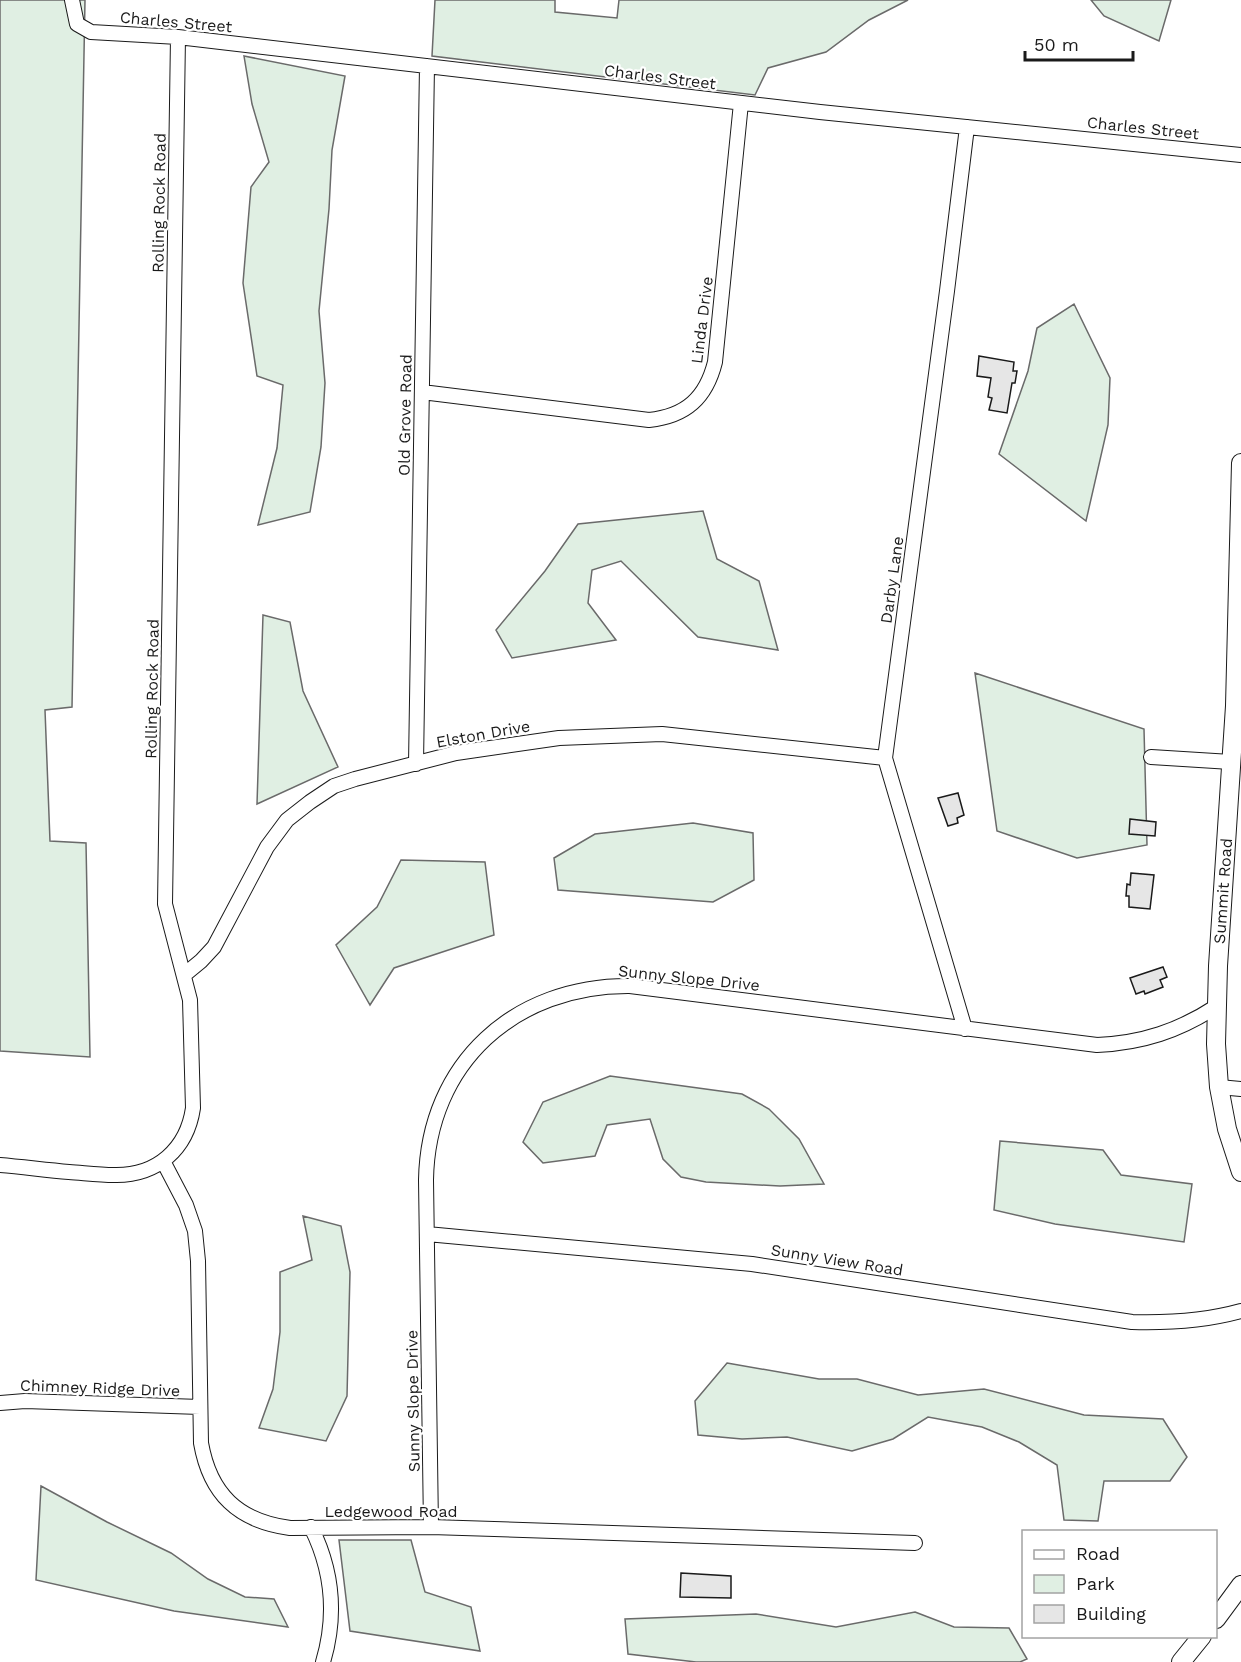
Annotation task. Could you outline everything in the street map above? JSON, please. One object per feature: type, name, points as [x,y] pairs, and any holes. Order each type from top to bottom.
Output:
[{"type":"main road","name":"Summit Road","points":[[1241,463],[1238,707],[1231,762],[1218,966],[1216,1044],[1219,1087],[1227,1129],[1241,1172]]},
{"type":"main road","points":[[1217,1616],[1241,1585]]},
{"type":"main road","points":[[1181,1662],[1200,1638]]},
{"type":"street","name":"Charles Street","points":[[72,0],[77,24],[91,32],[178,37],[741,103],[1241,155]]},
{"type":"street","name":"Rolling Rock Road","points":[[0,1165],[116,1176],[134,1173],[151,1168],[179,1147],[191,1124],[194,1108],[190,1000],[165,904],[178,37]]},
{"type":"street","name":"Old Grove Road","points":[[416,764],[427,66]]},
{"type":"street","name":"Linda Drive","points":[[422,392],[649,420],[676,414],[698,399],[711,376],[715,362],[741,103]]},
{"type":"street","name":"Darby Lane","points":[[965,1029],[885,758],[967,127]]},
{"type":"street","name":"Elston Drive","points":[[184,975],[214,947],[267,847],[287,820],[334,786],[456,753],[559,738],[662,734],[885,758]]},
{"type":"street","points":[[1151,757],[1231,762]]},
{"type":"street","name":"Sunny Slope Drive","points":[[431,1527],[426,1168],[428,1148],[447,1090],[469,1057],[490,1035],[514,1016],[550,998],[590,988],[630,986],[1075,1043],[1118,1044],[1138,1041],[1178,1028],[1217,1006]]},
{"type":"street","points":[[1219,1087],[1241,1089]]},
{"type":"street","name":"Ledgewood Road","points":[[163,1161],[186,1205],[195,1231],[198,1261],[201,1443],[204,1461],[222,1496],[236,1509],[253,1519],[290,1528],[431,1527],[915,1543]]},
{"type":"street","name":"Sunny View Road","points":[[427,1234],[752,1264],[1132,1322],[1164,1323],[1197,1320],[1241,1311]]},
{"type":"street","name":"Chimney Ridge Drive","points":[[0,1403],[25,1401],[200,1407]]},
{"type":"street","points":[[311,1527],[325,1560],[332,1594],[331,1628],[323,1662]]},
{"type":"green space","points":[[0,0],[85,0],[72,707],[45,710],[50,841],[86,843],[90,1057],[0,1051]]},
{"type":"green space","points":[[435,0],[555,0],[555,12],[617,18],[619,0],[908,0],[869,20],[826,52],[768,68],[755,95],[432,56]]},
{"type":"green space","points":[[1091,0],[1171,0],[1159,41],[1104,16]]},
{"type":"green space","points":[[244,56],[345,76],[332,150],[319,311],[325,383],[321,447],[310,512],[258,525],[277,448],[283,385],[257,376],[243,283],[251,187],[269,162],[252,104]]},
{"type":"green space","points":[[1074,304],[1110,378],[1108,425],[1086,521],[999,454],[1028,371],[1037,328]]},
{"type":"green space","points":[[703,511],[717,559],[759,581],[778,650],[698,637],[621,561],[592,570],[588,603],[616,640],[512,658],[496,630],[545,571],[578,524]]},
{"type":"green space","points":[[263,615],[290,622],[303,691],[338,767],[257,804]]},
{"type":"green space","points":[[975,673],[1144,729],[1147,845],[1077,858],[997,831]]},
{"type":"green space","points":[[693,823],[753,833],[754,880],[713,902],[558,890],[554,858],[595,834]]},
{"type":"green space","points":[[401,860],[485,862],[494,935],[394,968],[370,1005],[336,945],[377,907]]},
{"type":"green space","points":[[610,1076],[742,1094],[769,1109],[799,1139],[824,1184],[780,1186],[706,1182],[681,1177],[663,1159],[650,1119],[607,1125],[595,1156],[543,1163],[523,1142],[543,1102]]},
{"type":"green space","points":[[1000,1141],[1103,1150],[1121,1175],[1192,1184],[1184,1242],[1055,1224],[994,1210]]},
{"type":"green space","points":[[303,1216],[341,1226],[350,1272],[347,1396],[326,1441],[259,1428],[273,1389],[280,1332],[280,1272],[312,1260]]},
{"type":"green space","points":[[727,1363],[819,1379],[857,1379],[918,1395],[984,1389],[1084,1415],[1163,1419],[1187,1457],[1170,1481],[1104,1481],[1098,1521],[1064,1520],[1057,1465],[1019,1442],[982,1427],[928,1417],[893,1439],[852,1451],[787,1437],[742,1439],[698,1435],[695,1401]]},
{"type":"green space","points":[[41,1486],[171,1553],[208,1579],[245,1597],[274,1599],[288,1627],[174,1611],[36,1580]]},
{"type":"green space","points":[[339,1540],[411,1540],[425,1592],[471,1607],[480,1651],[350,1631]]},
{"type":"green space","points":[[915,1612],[954,1627],[1009,1628],[1027,1659],[1020,1662],[696,1662],[628,1654],[625,1619],[756,1614],[836,1627]]},
{"type":"building","points":[[979,356],[1014,362],[1013,371],[1017,371],[1015,383],[1012,383],[1007,413],[989,410],[992,398],[988,397],[991,378],[977,376]]},
{"type":"building","points":[[958,793],[964,815],[957,818],[958,823],[948,826],[938,798]]},
{"type":"building","points":[[1130,819],[1156,822],[1155,836],[1129,834]]},
{"type":"building","points":[[1131,873],[1154,875],[1150,909],[1129,907],[1129,896],[1126,896]]},
{"type":"building","points":[[1163,967],[1167,977],[1160,980],[1163,987],[1145,994],[1144,991],[1136,994],[1130,978]]},
{"type":"building","points":[[681,1573],[731,1576],[731,1598],[680,1597]]}]
